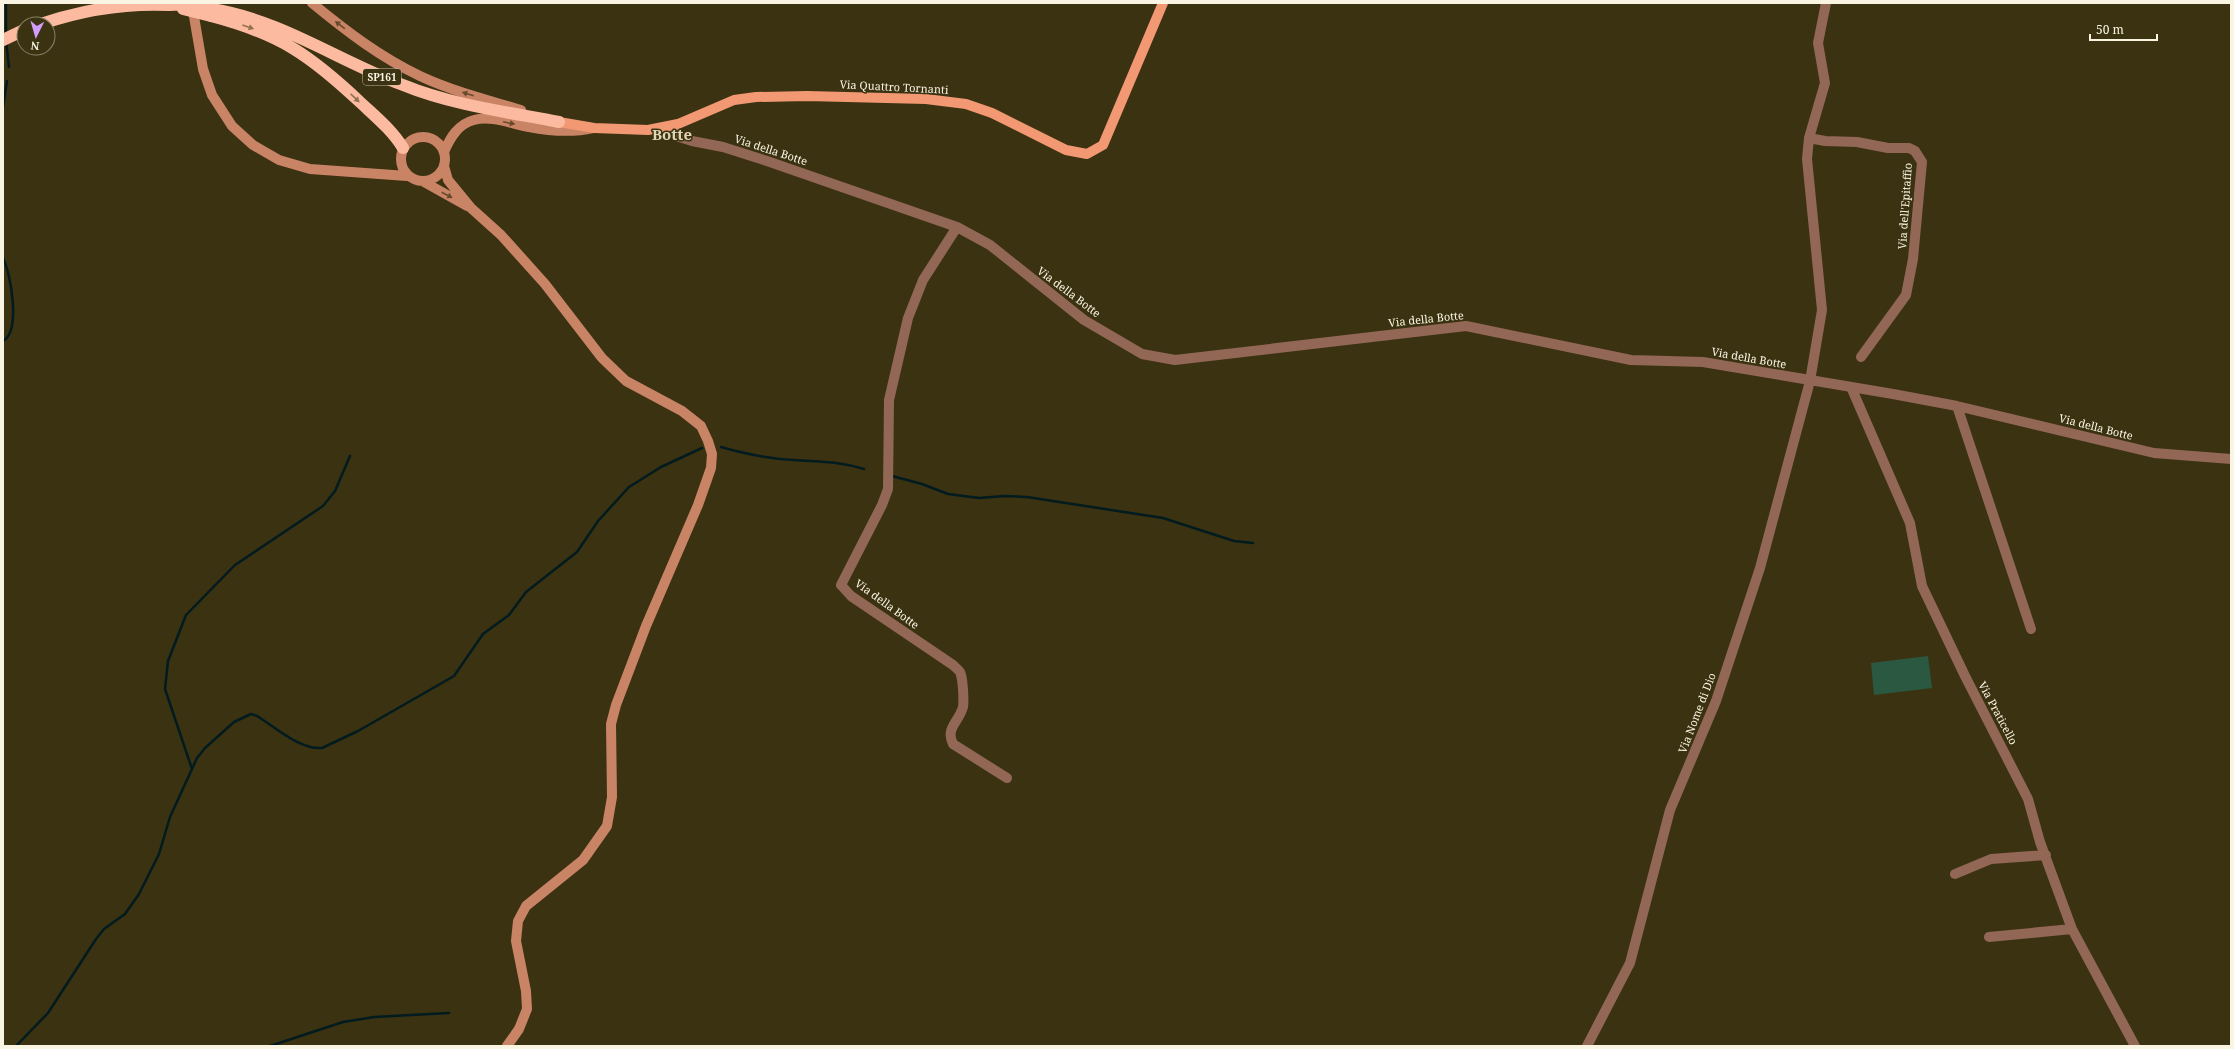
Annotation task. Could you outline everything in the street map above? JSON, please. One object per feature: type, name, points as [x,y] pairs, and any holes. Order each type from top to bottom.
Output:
[{"type":"highway","name":"SP161","points":[[56,20],[78,13],[108,8],[169,5],[214,8],[245,16],[284,29],[387,79],[413,89],[453,100],[559,122]]},
{"type":"highway","name":"SP161","points":[[214,8],[302,53],[331,75],[386,126],[402,153]]},
{"type":"highway","points":[[3,40],[16,34]]},
{"type":"main road","points":[[191,3],[201,61],[208,86],[220,110],[241,135],[266,154],[293,165],[319,170],[373,172],[407,176]]},
{"type":"main road","points":[[312,3],[368,47],[422,76],[454,90],[559,122]]},
{"type":"main road","name":"Via Quattro Tornanti","points":[[559,122],[594,128],[639,130],[670,126],[726,103],[756,97],[807,96],[926,99],[966,104],[992,113],[1066,150],[1087,154],[1103,145],[1163,3]]},
{"type":"main road","points":[[508,1046],[519,1029],[527,1009],[526,991],[516,941],[518,921],[526,906],[583,860],[607,826],[612,797],[612,724],[616,705],[646,626],[698,505],[711,468],[712,454],[701,426],[682,411],[621,376],[597,352],[546,284],[501,235],[471,208],[448,180],[444,166],[444,152],[455,132],[466,123],[476,119],[496,120],[555,131],[594,128]]},
{"type":"main road","points":[[373,172],[390,167],[412,140],[423,137],[438,142],[444,152]]},
{"type":"main road","points":[[402,153],[403,171],[407,176],[424,182],[471,208]]},
{"type":"main road","points":[[424,182],[437,177],[444,166]]},
{"type":"street","points":[[1810,381],[1822,310],[1807,159],[1809,138],[1825,83],[1818,43],[1826,3]]},
{"type":"street","name":"Via della Botte","points":[[670,126],[679,136],[692,141],[722,147],[766,161],[957,227],[990,245],[1084,320],[1142,354],[1175,360],[1466,326],[1631,360],[1703,362],[1957,406],[2148,452],[2172,456],[2231,458]]},
{"type":"street","name":"Via dell'Epitaffio","points":[[1809,138],[1825,141],[1857,142],[1888,148],[1909,148],[1914,151],[1922,162],[1913,259],[1906,295],[1861,357]]},
{"type":"street","name":"Via della Botte","points":[[957,227],[923,280],[908,318],[889,400],[888,489],[882,505],[841,585],[851,596],[953,665],[960,672],[964,699],[963,708],[951,728],[949,737],[953,744],[1007,778]]},
{"type":"street","name":"Via Nome di Dio","points":[[1587,1046],[1630,963],[1670,810],[1716,701],[1760,568],[1810,381]]},
{"type":"street","name":"Via Praticello","points":[[1851,388],[1910,523],[1922,586],[1965,676],[2028,799],[2040,842],[2072,929],[2135,1046]]},
{"type":"street","points":[[1957,406],[2031,629]]},
{"type":"street","points":[[1956,874],[1991,859],[2046,855]]},
{"type":"street","points":[[1989,937],[2072,929]]},
{"type":"green space","points":[[1928,656],[1932,688],[1874,695],[1871,663]]},
{"type":"waterway","points":[[6,3],[6,34]]},
{"type":"waterway","points":[[6,41],[9,67]]},
{"type":"waterway","points":[[3,107],[7,81]]},
{"type":"waterway","points":[[3,258],[9,276],[13,302],[12,326],[8,335],[3,341]]},
{"type":"waterway","points":[[721,447],[767,457],[837,463],[864,469]]},
{"type":"waterway","points":[[16,1046],[48,1013],[104,929],[125,914],[139,894],[159,854],[170,817],[197,758],[205,748],[234,722],[251,714],[257,716],[297,742],[314,748],[322,748],[358,731],[454,676],[483,634],[509,615],[526,592],[577,552],[598,521],[629,487],[661,467],[702,448]]},
{"type":"waterway","points":[[192,769],[165,689],[168,661],[186,615],[235,565],[323,506],[335,491],[350,456]]},
{"type":"waterway","points":[[892,476],[922,484],[948,494],[979,498],[1004,496],[1027,497],[1163,518],[1234,541],[1253,543]]},
{"type":"waterway","points":[[270,1046],[343,1022],[374,1017],[449,1013]]},
{"type":"district","name":"Botte","points":[[672,135]]}]
